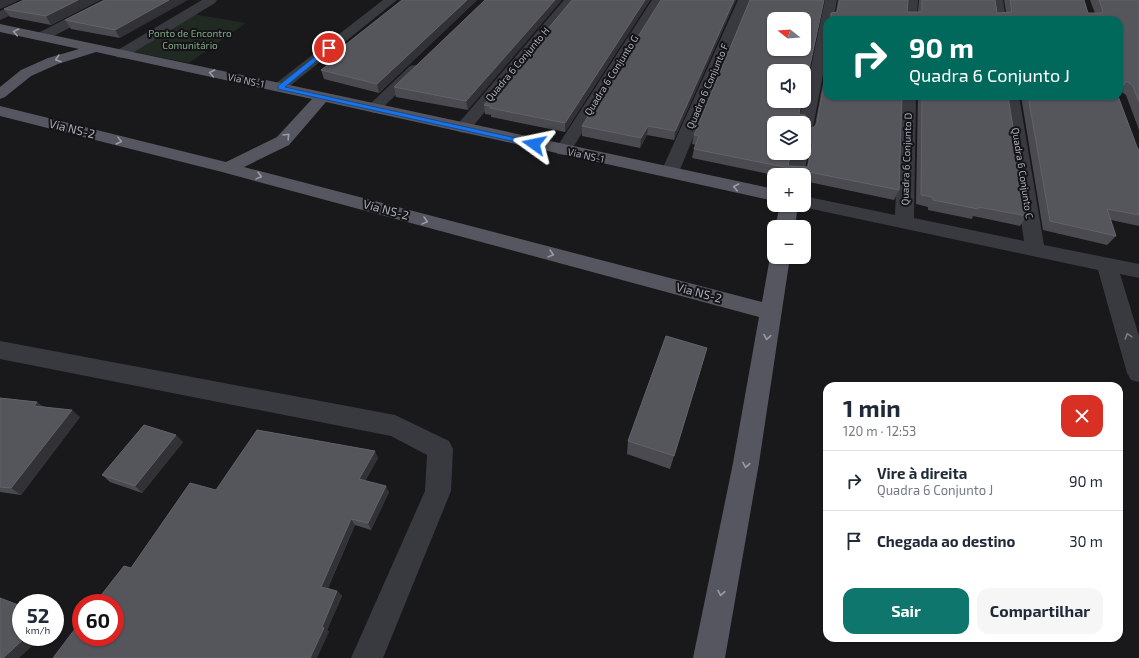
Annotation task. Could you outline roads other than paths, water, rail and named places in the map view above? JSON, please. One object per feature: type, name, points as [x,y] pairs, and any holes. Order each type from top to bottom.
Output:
[{"type":"main road","name":"Via NS-1","points":[[0,28],[280,87],[767,193]]},
{"type":"main road","points":[[0,94],[26,73],[53,61],[96,48]]},
{"type":"main road","points":[[228,168],[283,140],[322,97]]},
{"type":"main road","name":"Via NS-2","points":[[0,111],[228,168],[770,312]]},
{"type":"main road","points":[[709,658],[746,463],[779,264]]},
{"type":"street","points":[[0,16],[34,0]]},
{"type":"street","points":[[41,37],[113,0]]},
{"type":"street","points":[[121,54],[211,0]]},
{"type":"street","points":[[280,87],[391,0]]},
{"type":"street","name":"Quadra 6 Conjunto H","points":[[463,128],[571,0]]},
{"type":"street","name":"Quadra 6 Conjunto G","points":[[563,150],[658,0]]},
{"type":"street","name":"Quadra 6 Conjunto F","points":[[670,172],[744,0]]},
{"type":"street","points":[[828,16],[831,0]]},
{"type":"street","points":[[911,16],[912,0]]},
{"type":"street","points":[[997,0],[999,16]]},
{"type":"street","points":[[807,116],[823,39]]},
{"type":"street","points":[[374,108],[425,60]]},
{"type":"street","name":"Quadra 6 Conjunto D","points":[[904,222],[908,100]]},
{"type":"street","name":"Quadra 6 Conjunto C","points":[[1013,100],[1035,250]]},
{"type":"street","points":[[811,203],[1139,272]]},
{"type":"street","points":[[1107,265],[1139,373]]},
{"type":"street","points":[[0,350],[395,426],[440,449],[438,491],[367,658]]},
{"type":"park label","name":"Ponto de Encontro Comunitário","points":[[190,38]]}]
